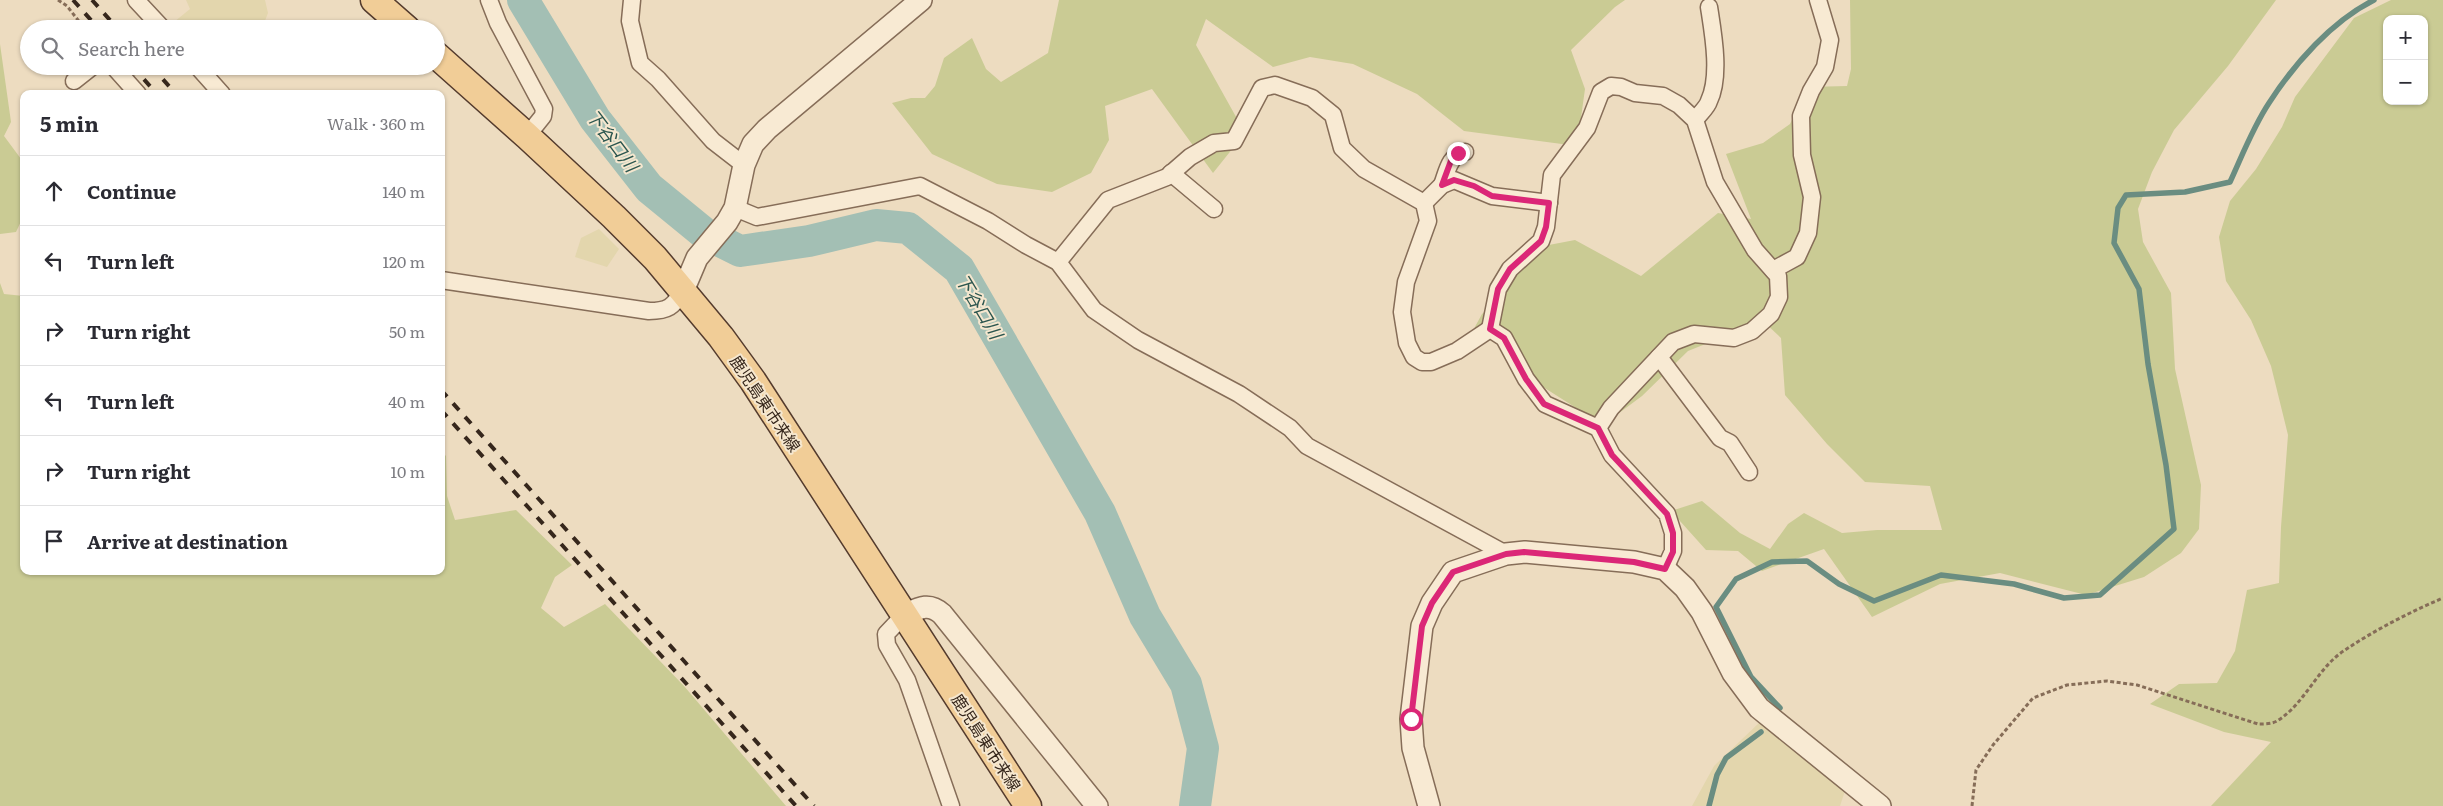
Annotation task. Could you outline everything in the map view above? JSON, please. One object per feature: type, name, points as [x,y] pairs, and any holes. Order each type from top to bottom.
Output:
[{"type":"main road","points":[[374,0],[397,20]]},
{"type":"main road","name":"鹿児島東市来線","points":[[445,63],[614,217],[683,291],[721,337],[753,381],[1028,806]]},
{"type":"street","points":[[136,0],[155,20]]},
{"type":"street","points":[[489,0],[498,23],[544,109],[543,116],[527,136]]},
{"type":"street","points":[[632,0],[630,21],[640,63],[658,79],[713,141],[744,165]]},
{"type":"street","points":[[445,281],[649,311],[663,311],[672,307],[683,291],[697,258],[731,215],[744,165],[753,144],[766,130],[921,0]]},
{"type":"street","points":[[1773,270],[1797,257],[1808,232],[1812,197],[1802,156],[1801,116],[1811,91],[1825,67],[1830,40],[1818,0]]},
{"type":"street","points":[[1695,120],[1709,102],[1714,79],[1713,35],[1709,6]]},
{"type":"street","points":[[74,81],[82,75]]},
{"type":"street","points":[[121,75],[134,90]]},
{"type":"street","points":[[205,75],[218,90]]},
{"type":"street","points":[[1058,262],[1108,200],[1171,173],[1190,157],[1214,143],[1234,141],[1262,88],[1276,85],[1312,98],[1333,115],[1342,148],[1364,169],[1424,203],[1428,221],[1406,282],[1402,312],[1407,343],[1414,357],[1422,362],[1431,362],[1457,351],[1490,329],[1498,289],[1510,269],[1541,241],[1546,227],[1552,175],[1586,128],[1602,92],[1611,86],[1621,87],[1635,93],[1663,96],[1679,105],[1695,120],[1715,182],[1755,250],[1778,276],[1779,297],[1771,314],[1752,331],[1734,338],[1694,334],[1674,342],[1611,408],[1598,428]]},
{"type":"street","points":[[1442,185],[1452,158],[1458,153],[1465,152]]},
{"type":"street","points":[[1171,173],[1214,210]]},
{"type":"street","points":[[1424,203],[1442,185],[1454,180],[1474,186],[1492,196],[1549,203]]},
{"type":"street","points":[[731,215],[758,217],[920,186],[988,221],[1026,245],[1058,262],[1094,310],[1138,340],[1239,394],[1290,428],[1307,446],[1506,554]]},
{"type":"street","points":[[1490,329],[1504,338],[1526,379],[1544,404],[1598,428],[1612,455],[1667,514],[1673,533],[1673,552],[1665,569]]},
{"type":"street","points":[[1659,357],[1720,438],[1730,443],[1749,472]]},
{"type":"street","points":[[1429,806],[1413,748],[1411,719],[1422,626],[1432,603],[1453,572],[1506,554],[1524,552],[1634,562],[1665,569],[1685,588],[1702,612],[1733,673],[1759,708],[1880,806]]},
{"type":"street","points":[[951,806],[907,680],[887,645],[886,634],[904,615],[925,606],[934,607],[942,614],[1097,806]]},
{"type":"path","points":[[58,0],[67,6],[78,20]]},
{"type":"path","points":[[1972,806],[1976,770],[1993,745],[2033,698],[2068,685],[2108,681],[2138,685],[2258,724],[2276,722],[2299,702],[2330,663],[2344,650],[2416,610],[2443,598]]},
{"type":"shaded area","points":[[186,0],[265,0],[268,13],[265,20],[176,20],[190,9]]},
{"type":"shaded area","points":[[599,229],[619,249],[607,267],[575,257],[581,238]]},
{"type":"shaded area","points":[[1761,721],[1846,788],[1840,806],[1692,806],[1714,766]]},
{"type":"green space","points":[[1059,0],[1625,0],[1615,7],[1571,50],[1585,89],[1577,146],[1464,131],[1417,94],[1353,64],[1310,57],[1273,67],[1206,19],[1196,45],[1245,133],[1213,173],[1152,89],[1105,106],[1109,140],[1091,173],[1052,192],[997,184],[932,154],[892,103],[911,98],[925,98],[935,86],[944,58],[972,38],[986,69],[1001,82],[1048,53]]},
{"type":"green space","points":[[1850,0],[2276,0],[2228,66],[2174,130],[2152,172],[2138,209],[2143,242],[2171,293],[2175,369],[2201,485],[2199,529],[2181,553],[2144,577],[2086,595],[2000,573],[1940,584],[1872,617],[1824,549],[1762,571],[1738,551],[1706,550],[1671,511],[1702,501],[1740,533],[1770,549],[1788,524],[1804,513],[1842,533],[1877,530],[1942,530],[1930,486],[1865,482],[1827,444],[1785,395],[1781,338],[1763,321],[1688,351],[1642,396],[1603,425],[1540,385],[1518,367],[1505,328],[1465,345],[1482,314],[1495,302],[1533,248],[1575,240],[1641,276],[1718,213],[1751,219],[1726,154],[1763,143],[1790,124],[1808,87],[1847,86],[1851,69]]},
{"type":"green space","points":[[2391,0],[2443,0],[2443,806],[2211,806],[2271,742],[2224,732],[2150,704],[2179,684],[2217,683],[2235,651],[2247,590],[2279,583],[2288,435],[2271,366],[2251,320],[2226,281],[2219,237],[2230,201],[2256,169],[2282,127],[2295,97],[2354,18]]},
{"type":"green space","points":[[0,44],[11,122],[4,136],[20,158],[20,224],[16,232],[0,234]]},
{"type":"green space","points":[[0,283],[4,294],[20,296],[20,575],[445,575],[445,455],[447,496],[455,520],[516,510],[572,565],[555,577],[541,608],[564,627],[605,604],[684,686],[786,806],[0,806]]},
{"type":"waterway","name":"下谷口川","points":[[523,0],[595,119],[649,188],[704,233],[740,251],[809,241],[876,225],[908,228],[959,269],[1100,513],[1145,616],[1186,684],[1203,748],[1195,806]]},
{"type":"waterway","points":[[1780,708],[1751,677],[1716,607],[1736,579],[1772,562],[1807,561],[1839,584],[1874,601],[1941,575],[2014,584],[2064,598],[2100,595],[2174,529],[2166,465],[2148,364],[2139,289],[2114,243],[2118,208],[2126,195],[2185,192],[2230,182],[2258,122],[2290,73],[2315,45],[2343,19],[2374,0]]},
{"type":"waterway","points":[[1709,806],[1717,775],[1726,758],[1761,732]]},
{"type":"railway","points":[[73,0],[91,20]]},
{"type":"railway","points":[[92,0],[110,20]]},
{"type":"railway","points":[[140,75],[153,90]]},
{"type":"railway","points":[[159,75],[172,90]]},
{"type":"railway","points":[[445,394],[814,806]]},
{"type":"railway","points":[[445,414],[796,806]]},
{"type":"route","points":[[1411,719],[1422,626],[1432,603],[1453,572],[1506,554],[1524,552],[1634,562],[1665,569],[1673,552],[1673,533],[1667,514],[1612,455],[1598,428],[1544,404],[1526,379],[1504,338],[1490,329],[1498,289],[1510,269],[1541,241],[1546,227],[1549,203],[1492,196],[1474,186],[1454,180],[1442,185],[1452,158],[1458,153]]}]
